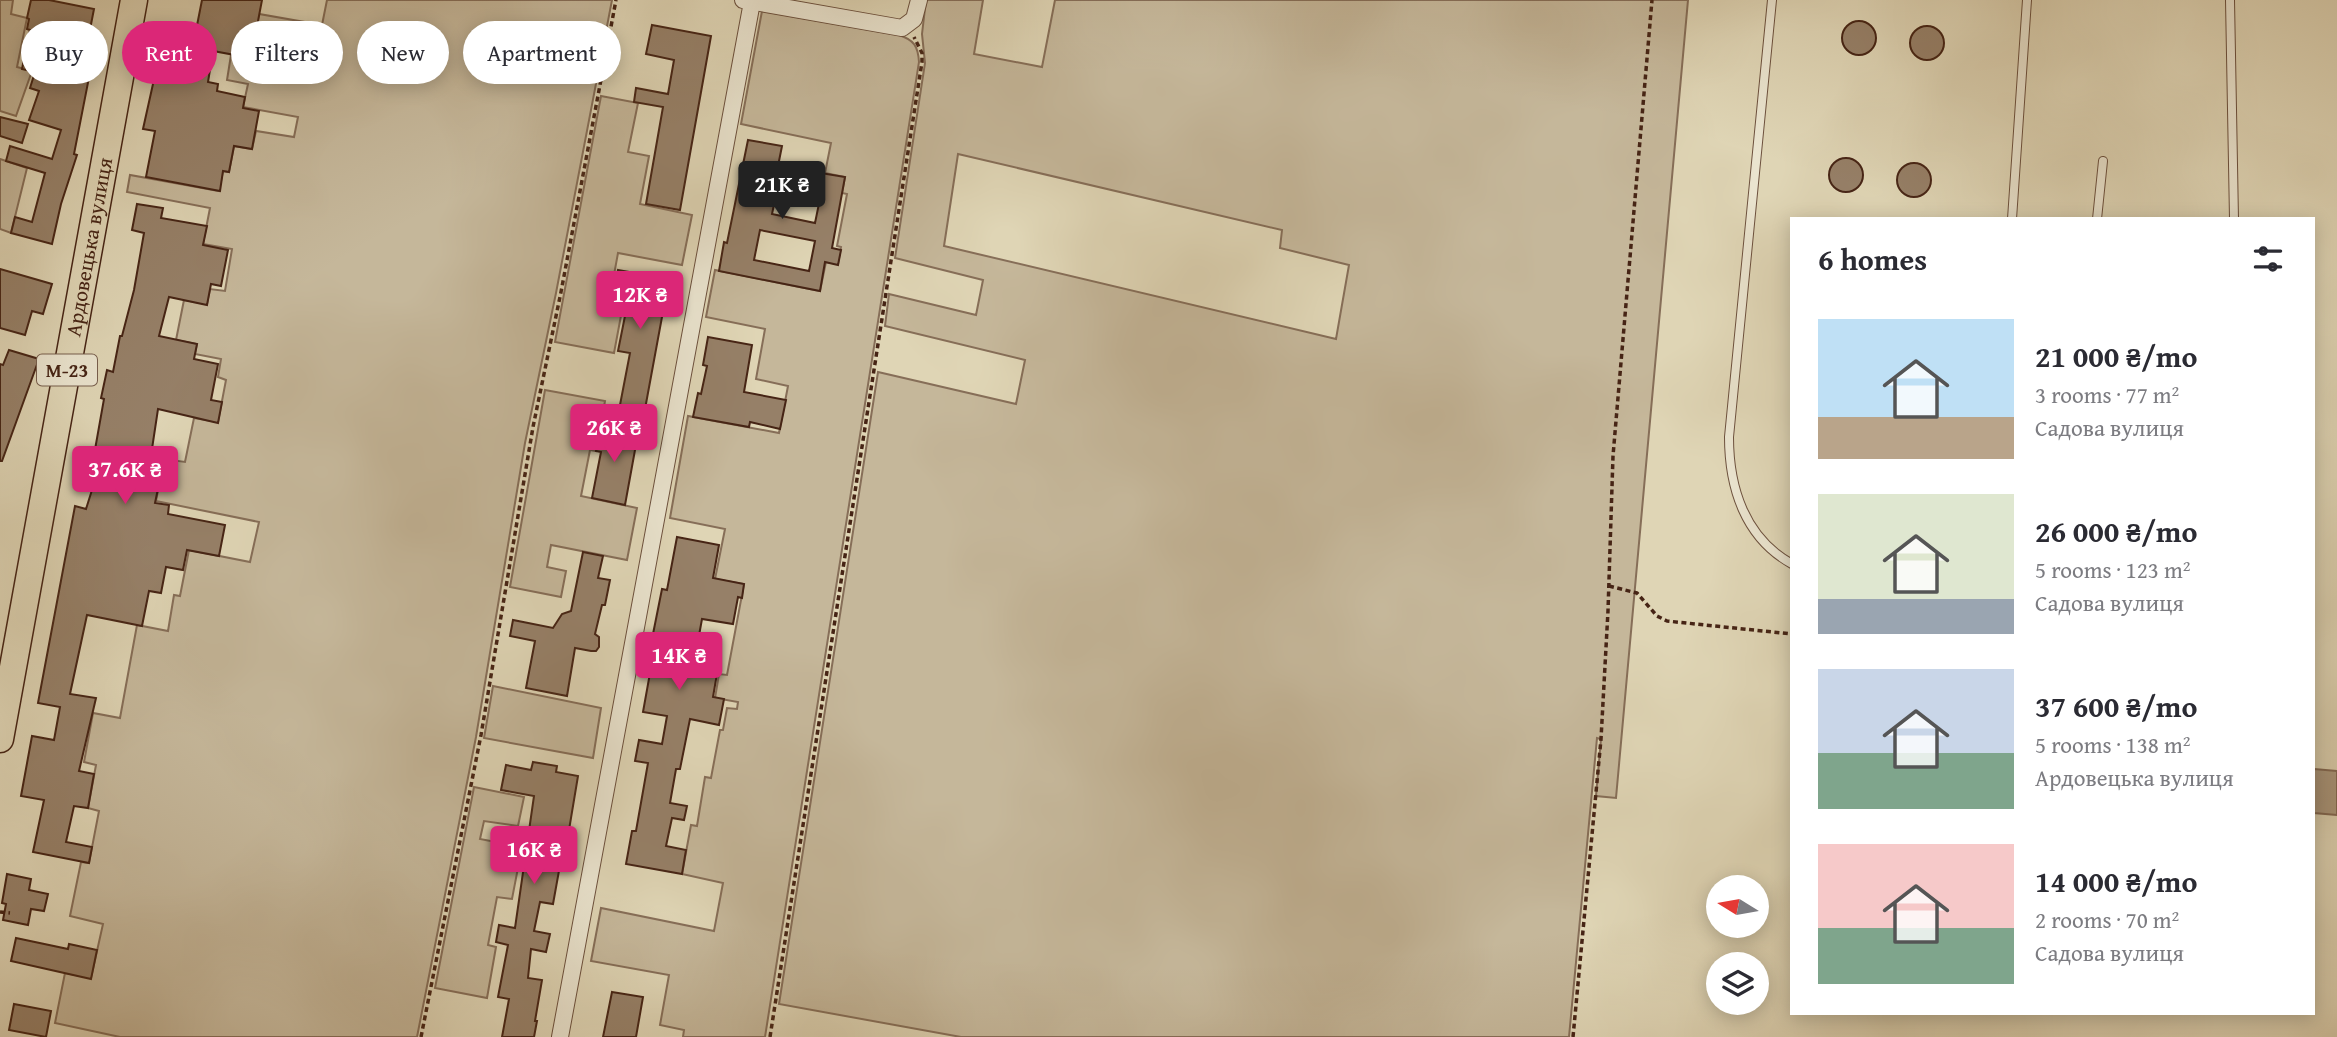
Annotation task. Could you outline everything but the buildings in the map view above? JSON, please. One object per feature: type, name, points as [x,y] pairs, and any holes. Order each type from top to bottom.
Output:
[{"type":"highway","name":"Ардовецька вулиця","points":[[0,739],[134,0]]},
{"type":"street","points":[[560,1037],[748,1],[895,28],[908,26],[915,19],[919,0]]},
{"type":"lane","points":[[1772,0],[1728,438],[1734,489],[1744,513],[1755,533],[1769,549],[1790,563]]},
{"type":"lane","points":[[2012,217],[2027,0]]},
{"type":"lane","points":[[2230,0],[2234,217]]},
{"type":"lane","points":[[2097,217],[2103,161]]},
{"type":"path","points":[[421,1037],[481,735],[533,427],[616,0]]},
{"type":"path","points":[[1573,1037],[1601,739],[1613,456],[1652,0]]},
{"type":"path","points":[[770,1037],[922,62],[922,53],[908,26]]},
{"type":"path","points":[[1609,586],[1637,593],[1657,615],[1667,621],[1790,634]]},
{"type":"path","points":[[0,912],[10,914]]},
{"type":"shaded area","points":[[0,0],[13,0],[11,14],[27,18],[26,21],[21,21],[21,47],[17,67],[21,68],[21,84],[27,84],[16,116],[0,111]]},
{"type":"shaded area","points":[[327,0],[612,0],[608,21],[463,21],[463,84],[596,84],[525,443],[476,737],[417,1037],[120,1037],[55,1023],[65,973],[91,978],[103,924],[70,916],[81,862],[89,863],[99,811],[88,808],[96,765],[84,762],[93,713],[120,718],[137,625],[168,631],[174,595],[180,596],[189,550],[250,562],[259,522],[156,501],[164,459],[185,462],[194,418],[218,422],[226,380],[218,377],[221,359],[195,354],[197,344],[176,340],[184,300],[207,304],[210,289],[225,291],[232,249],[203,244],[210,208],[127,192],[130,175],[219,191],[223,171],[229,172],[234,146],[252,149],[256,131],[294,137],[298,117],[243,107],[248,84],[343,84],[343,21],[323,21]]},
{"type":"shaded area","points":[[926,0],[983,0],[974,54],[1042,67],[1055,0],[1688,0],[1616,798],[1596,796],[1601,739],[1597,738],[1569,1037],[961,1037],[779,1004],[878,372],[1016,404],[1025,360],[885,326],[889,294],[976,315],[983,280],[895,258],[925,63],[922,34]],"holes":[[[958,154],[1282,230],[1280,248],[1349,265],[1336,339],[944,246]]]},
{"type":"shaded area","points":[[762,11],[899,35],[914,44],[919,62],[765,1037],[683,1037],[684,1030],[660,1025],[669,975],[591,961],[601,908],[714,931],[723,883],[682,874],[691,825],[697,826],[705,777],[711,778],[727,708],[737,709],[738,702],[715,698],[719,674],[727,675],[744,584],[715,579],[725,529],[670,518],[688,416],[779,433],[788,386],[756,379],[765,329],[706,317],[715,270],[820,291],[826,262],[838,264],[841,247],[837,246],[847,194],[842,193],[845,177],[825,173],[831,143],[741,124]]},
{"type":"shaded area","points":[[259,14],[299,21],[258,21]]},
{"type":"shaded area","points":[[231,55],[231,81],[227,80]]},
{"type":"shaded area","points":[[601,96],[638,103],[628,152],[649,156],[640,204],[692,215],[682,265],[618,253],[609,302],[623,305],[614,353],[555,342]]},
{"type":"shaded area","points":[[0,159],[27,168],[11,233],[0,229]]},
{"type":"shaded area","points":[[545,390],[605,401],[596,451],[590,450],[581,496],[637,508],[627,560],[551,545],[547,567],[566,571],[561,597],[510,587]]},
{"type":"shaded area","points":[[493,686],[601,708],[593,758],[484,738]]},
{"type":"shaded area","points":[[2315,769],[2337,771],[2337,815],[2315,813]]},
{"type":"shaded area","points":[[474,787],[524,797],[518,826],[484,821],[480,839],[522,847],[512,899],[497,897],[488,945],[496,947],[487,998],[435,988]]}]
